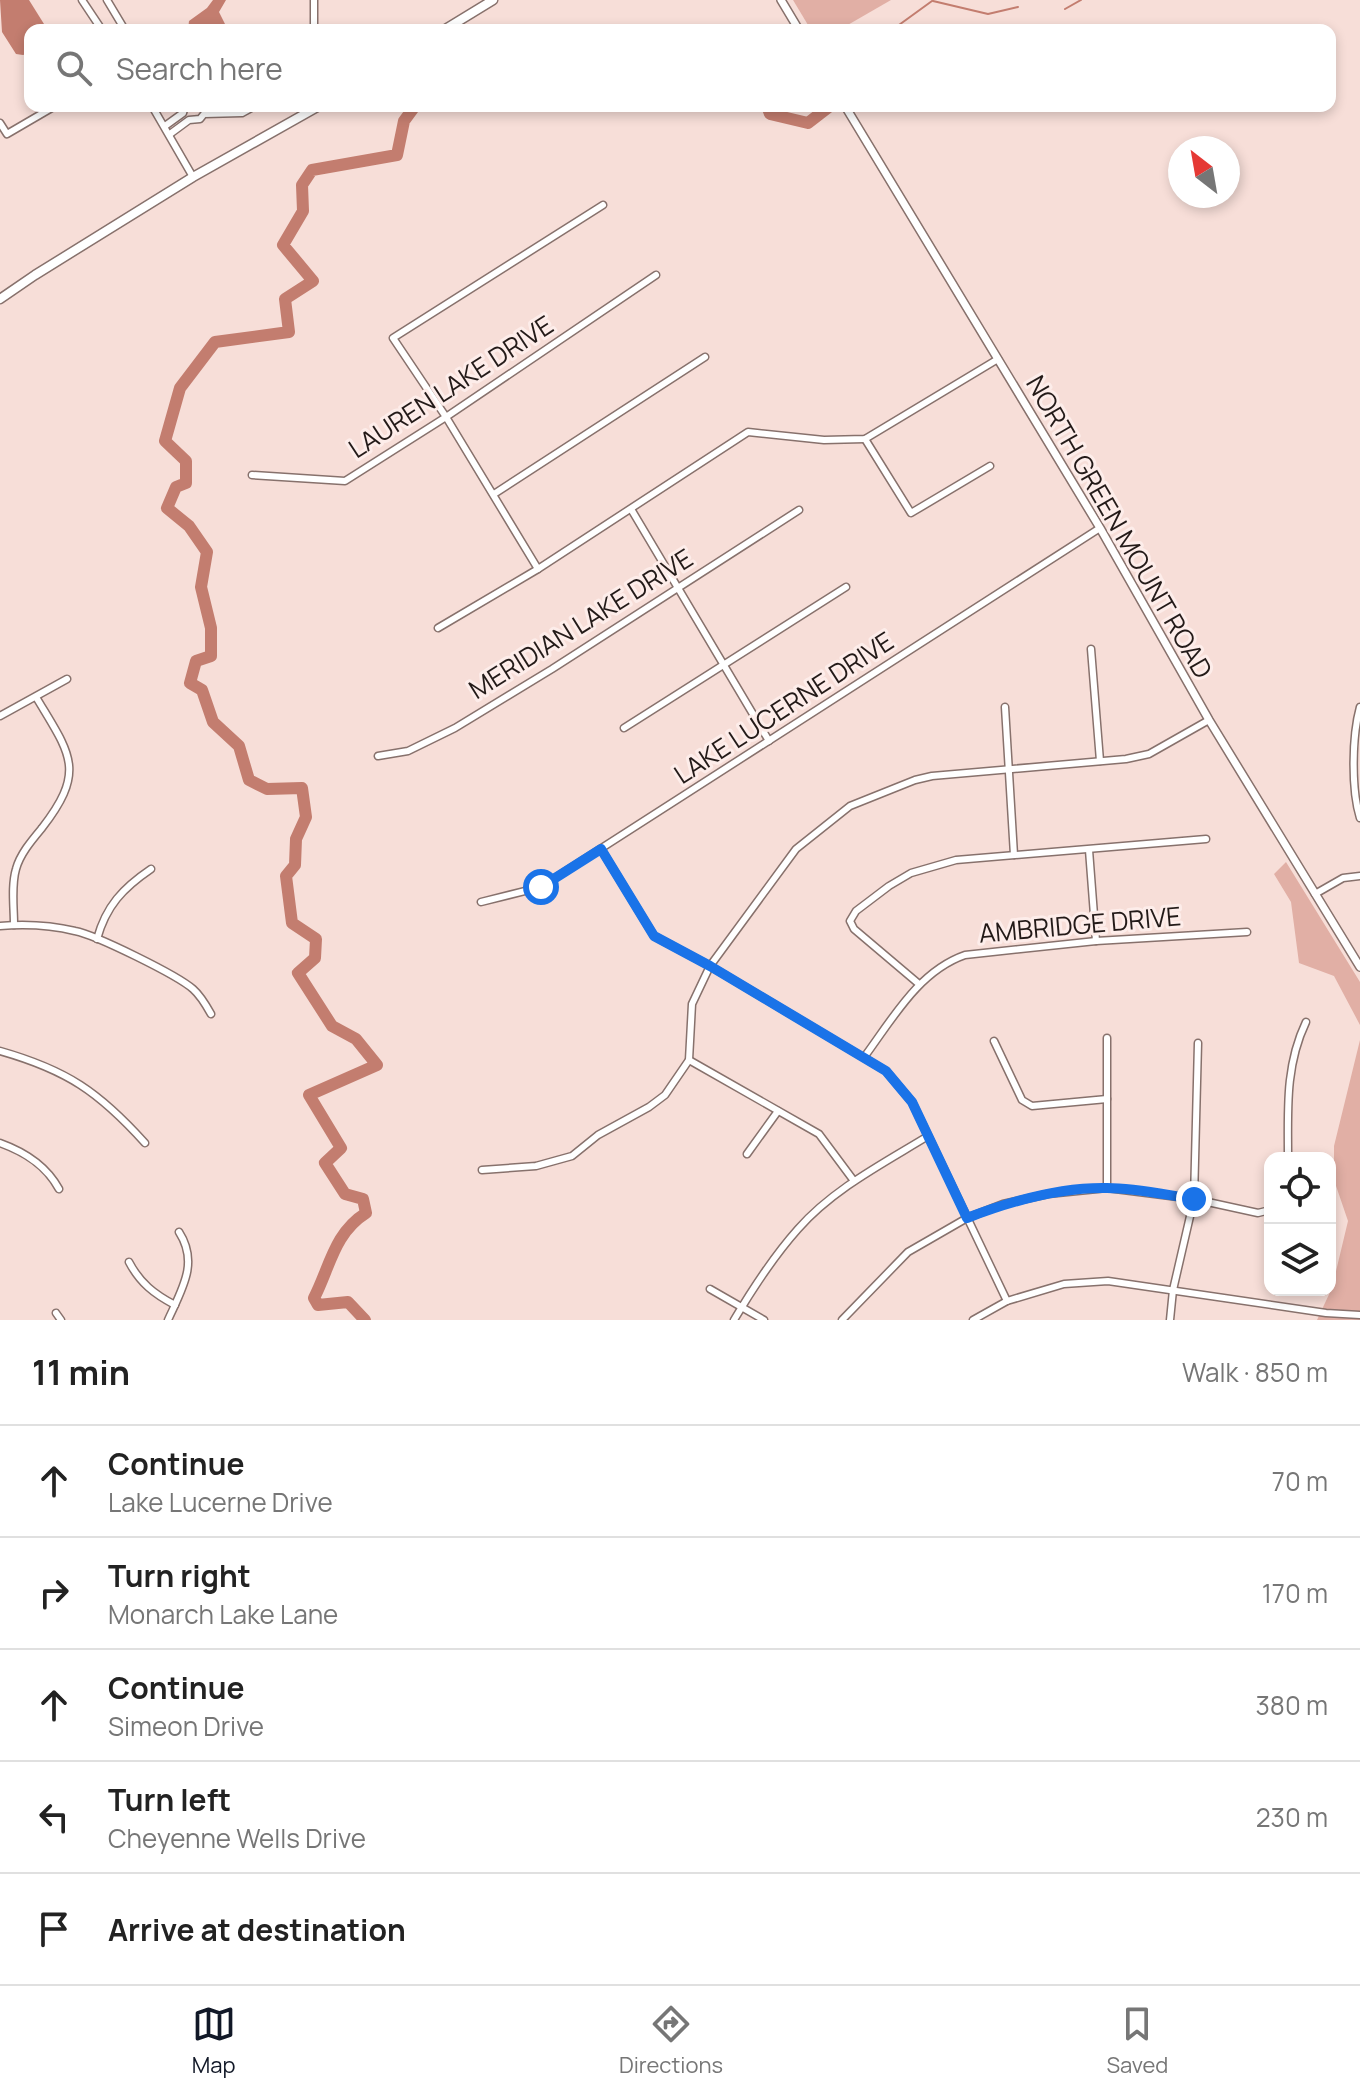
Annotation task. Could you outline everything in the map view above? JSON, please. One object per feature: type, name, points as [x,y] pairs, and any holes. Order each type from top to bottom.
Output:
[{"type":"main road","points":[[454,24],[493,0]]},
{"type":"main road","points":[[0,299],[193,177],[308,112]]},
{"type":"street","points":[[93,0],[84,2],[98,24]]},
{"type":"street","points":[[107,0],[121,24]]},
{"type":"street","points":[[314,0],[314,24]]},
{"type":"street","points":[[781,0],[795,24]]},
{"type":"street","points":[[0,123],[7,134],[45,112]]},
{"type":"street","points":[[156,112],[193,177]]},
{"type":"street","points":[[165,126],[183,112]]},
{"type":"street","points":[[170,134],[189,120],[200,119],[204,114],[244,112]]},
{"type":"street","name":"NORTH GREEN MOUNT ROAD","points":[[849,112],[1100,528],[1209,720],[1360,967]]},
{"type":"street","points":[[538,569],[446,417],[393,338],[603,205]]},
{"type":"street","name":"LAUREN LAKE DRIVE","points":[[252,475],[345,481],[446,417],[656,275]]},
{"type":"street","points":[[494,494],[705,357]]},
{"type":"street","points":[[438,628],[538,569],[748,432],[824,440],[865,439],[998,359]]},
{"type":"street","points":[[865,439],[911,513],[990,466]]},
{"type":"street","points":[[631,509],[769,741]]},
{"type":"street","name":"MERIDIAN LAKE DRIVE","points":[[378,756],[408,751],[455,728],[799,510]]},
{"type":"street","name":"LAKE LUCERNE DRIVE","points":[[481,902],[541,887],[1100,528]]},
{"type":"street","points":[[624,728],[846,587]]},
{"type":"street","points":[[1091,649],[1100,761]]},
{"type":"street","points":[[0,716],[67,679]]},
{"type":"street","points":[[14,925],[15,871],[34,838],[57,808],[68,788],[70,773],[59,735],[36,697]]},
{"type":"street","points":[[1005,707],[1014,855]]},
{"type":"street","points":[[1360,707],[1355,762],[1356,805],[1360,818]]},
{"type":"street","points":[[482,1170],[536,1166],[572,1156],[598,1135],[665,1095],[689,1060],[692,1004],[710,966],[796,849],[850,806],[915,780],[1009,767],[1100,761],[1149,754],[1209,720]]},
{"type":"street","points":[[919,984],[854,929],[850,921],[856,911],[889,886],[928,867],[956,860],[1206,839]]},
{"type":"street","points":[[601,849],[654,936],[865,1056],[886,1071],[912,1102],[1007,1301]]},
{"type":"street","points":[[1089,850],[1096,941]]},
{"type":"street","points":[[97,939],[102,921],[114,899],[151,869]]},
{"type":"street","points":[[1315,894],[1343,878],[1360,876]]},
{"type":"street","points":[[0,926],[28,923],[77,931],[97,939],[181,980],[192,988],[211,1014]]},
{"type":"street","name":"AMBRIDGE DRIVE","points":[[865,1056],[919,984],[936,968],[965,955],[1096,941],[1247,932]]},
{"type":"street","points":[[1288,1152],[1289,1087],[1295,1046],[1306,1022]]},
{"type":"street","points":[[1107,1038],[1107,1188]]},
{"type":"street","points":[[994,1041],[1022,1100],[1032,1106],[1107,1099]]},
{"type":"street","points":[[1170,1320],[1173,1290],[1194,1199],[1198,1043]]},
{"type":"street","points":[[0,1051],[48,1067],[80,1083],[115,1110],[145,1143]]},
{"type":"street","points":[[689,1060],[819,1134],[854,1181]]},
{"type":"street","points":[[747,1154],[778,1111]]},
{"type":"street","points":[[734,1320],[760,1276],[799,1227],[854,1181],[928,1136]]},
{"type":"street","points":[[0,1143],[37,1161],[50,1172],[59,1189]]},
{"type":"street","points":[[842,1320],[908,1252],[967,1218],[1003,1204],[1048,1194],[1107,1188],[1264,1212]]},
{"type":"street","points":[[168,1320],[190,1259],[189,1247],[179,1232]]},
{"type":"street","points":[[129,1262],[137,1278],[147,1288],[175,1305]]},
{"type":"street","points":[[973,1320],[1007,1301],[1064,1284],[1108,1281],[1326,1313],[1360,1315]]},
{"type":"street","points":[[710,1289],[764,1320]]},
{"type":"street","points":[[56,1313],[61,1320]]},
{"type":"shaded area","points":[[0,0],[29,0],[44,24],[24,24],[23,55],[16,54],[2,32]]},
{"type":"shaded area","points":[[213,0],[226,0],[219,12],[225,24],[189,24],[189,21]]},
{"type":"shaded area","points":[[793,0],[891,0],[849,24],[807,24]]},
{"type":"shaded area","points":[[1286,862],[1360,982],[1360,1025],[1334,976],[1299,963],[1291,902],[1274,874]]},
{"type":"shaded area","points":[[1360,1040],[1360,1320],[1317,1320],[1328,1296],[1336,1296],[1336,1271],[1348,1221],[1336,1186],[1334,1146]]},
{"type":"waterway","points":[[1065,9],[1081,0]]},
{"type":"waterway","points":[[900,24],[932,1]]},
{"type":"waterway","points":[[933,1],[988,14],[1018,7]]},
{"type":"waterway","points":[[365,1320],[348,1302],[318,1305],[314,1298],[340,1241],[355,1221],[366,1213],[363,1199],[345,1194],[325,1163],[341,1148],[309,1095],[377,1065],[356,1039],[332,1026],[298,973],[315,958],[316,939],[292,923],[286,876],[295,865],[296,839],[306,817],[302,788],[267,789],[249,780],[239,746],[213,722],[202,690],[190,683],[196,661],[211,656],[211,628],[201,587],[207,552],[189,526],[167,508],[176,487],[186,483],[186,461],[165,441],[180,388],[215,342],[289,332],[285,299],[313,281],[283,245],[303,211],[302,185],[312,170],[397,155],[404,121],[411,112]]},
{"type":"waterway","points":[[769,112],[808,123],[822,112]]},
{"type":"route","points":[[541,887],[601,849],[654,936],[865,1056],[886,1071],[912,1102],[967,1218],[1003,1204],[1048,1194],[1107,1188],[1194,1199]]}]
